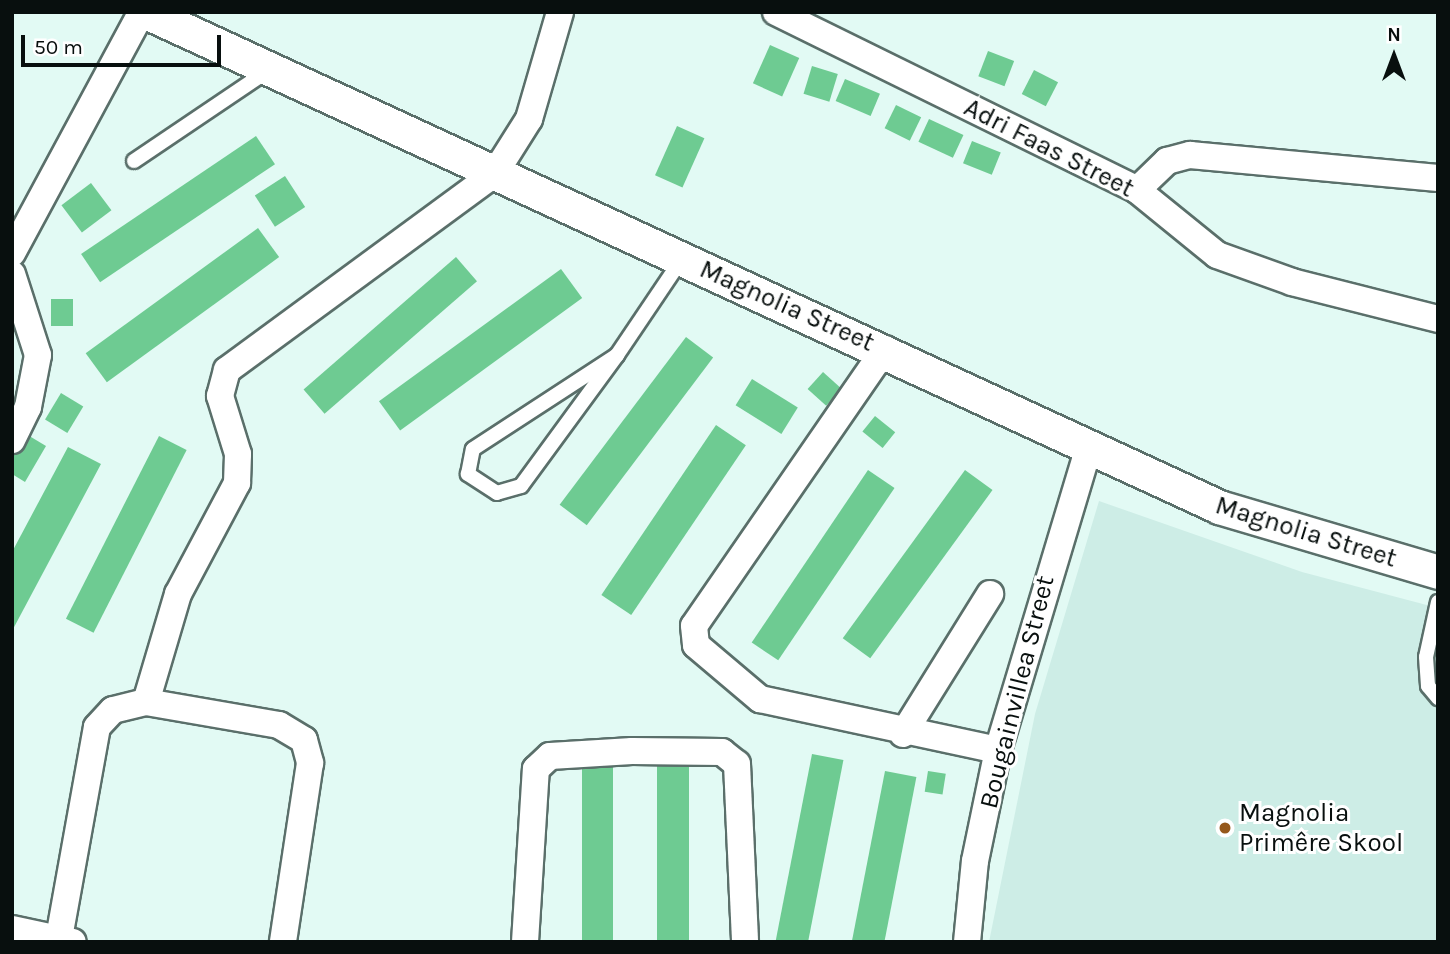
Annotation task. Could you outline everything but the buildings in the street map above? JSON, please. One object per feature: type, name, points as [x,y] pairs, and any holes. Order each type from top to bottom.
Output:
[{"type":"street","name":"Magnolia Street","points":[[144,12],[266,72],[885,349],[1220,507],[1438,572]]},
{"type":"street","points":[[12,253],[144,12]]},
{"type":"street","points":[[146,702],[178,594],[237,483],[238,454],[220,396],[227,370],[495,173],[529,119],[560,12]]},
{"type":"street","name":"Adri Faas Street","points":[[787,15],[1137,190],[1217,254],[1292,282],[1438,319]]},
{"type":"street","points":[[1137,190],[1167,161],[1190,155],[1438,178]]},
{"type":"street","points":[[12,274],[38,355],[28,407],[12,440]]},
{"type":"street","points":[[885,349],[694,626],[702,656],[760,699],[903,734],[998,750]]},
{"type":"street","name":"Bougainvillea Street","points":[[967,942],[975,861],[998,750],[1089,447]]},
{"type":"street","points":[[903,734],[990,594]]},
{"type":"street","points":[[12,929],[66,940],[97,727],[113,710],[146,702],[279,724],[304,740],[310,763],[283,942]]},
{"type":"street","points":[[525,942],[536,769],[550,756],[632,751],[722,752],[737,764],[745,942]]},
{"type":"lane","points":[[134,162],[266,72]]},
{"type":"lane","points":[[618,355],[473,449],[468,474],[497,493],[521,486],[618,355],[681,260]]},
{"type":"lane","points":[[1438,601],[1426,657],[1428,686],[1438,698]]},
{"type":"shaded area","name":"Magnolia Primêre Skool","points":[[1099,501],[1302,572],[1438,608],[1438,942],[989,942],[1035,714]]},
{"type":"place","name":"Magnolia Primêre Skool","points":[[1225,828]]}]
